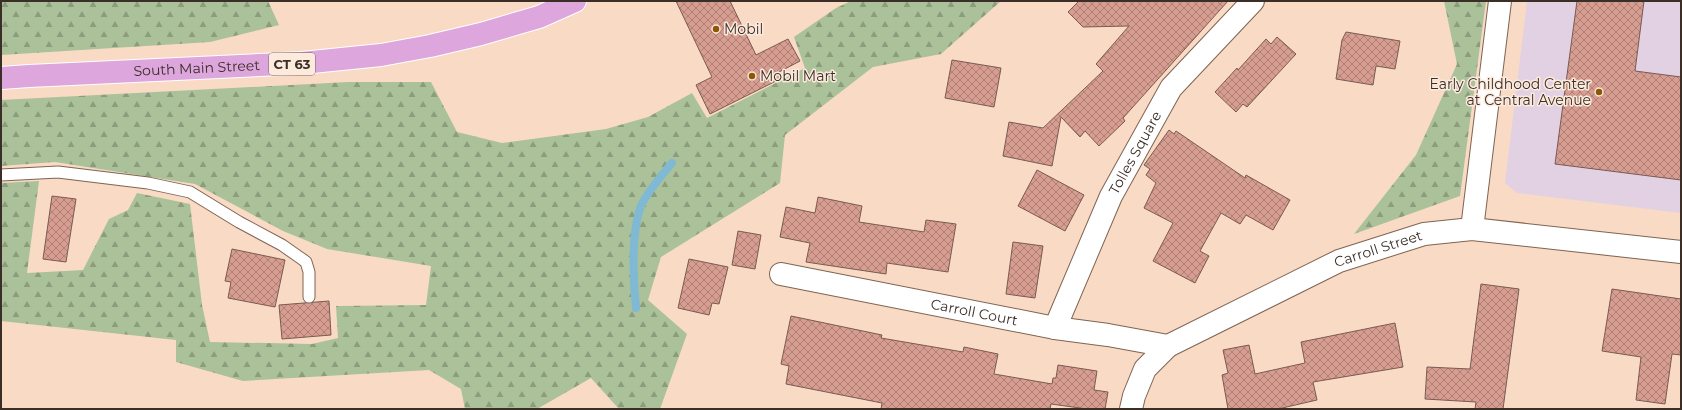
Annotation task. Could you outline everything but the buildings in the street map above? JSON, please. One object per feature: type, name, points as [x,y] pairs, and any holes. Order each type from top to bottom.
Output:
[{"type":"main road","name":"South Main Street","points":[[1,78],[302,63],[381,55],[430,46],[481,34],[539,17],[576,1]]},
{"type":"street","name":"Tolles Square","points":[[1055,328],[1111,196],[1171,88],[1253,1]]},
{"type":"street","points":[[1472,229],[1500,1]]},
{"type":"street","name":"Carroll Street","points":[[1131,409],[1134,396],[1145,369],[1168,346],[1339,261],[1424,234],[1472,229],[1681,252]]},
{"type":"street","name":"Carroll Court","points":[[780,274],[1055,328],[1108,335],[1168,346]]},
{"type":"lane","points":[[1,175],[58,172],[148,183],[190,192],[239,222],[282,245],[306,262],[309,272],[309,297]]},
{"type":"shaded area","name":"Early Childhood Center at Central Avenue","points":[[1527,1],[1681,1],[1681,213],[1517,193],[1505,183]]},
{"type":"green space","points":[[1,1],[268,1],[279,25],[210,42],[1,55]]},
{"type":"green space","points":[[851,1],[1001,1],[941,54],[873,67],[785,135],[780,183],[661,257],[648,300],[687,334],[660,409],[619,409],[591,378],[537,409],[465,409],[461,389],[429,370],[243,381],[176,362],[176,340],[1,321],[1,183],[39,181],[27,273],[83,270],[109,219],[128,210],[137,193],[190,204],[202,305],[210,342],[312,344],[338,338],[336,306],[426,305],[431,266],[327,249],[283,231],[195,184],[55,162],[1,166],[1,100],[348,82],[431,82],[457,132],[502,143],[606,129],[648,117],[692,93],[707,118],[805,68],[794,37],[836,8]]},
{"type":"green space","points":[[1444,1],[1486,1],[1460,196],[1354,234],[1416,155],[1457,64]]},
{"type":"waterway","points":[[636,308],[634,284],[634,242],[638,217],[641,206],[647,195],[672,163]]},
{"type":"place","name":"Mobil","points":[[716,29]]},
{"type":"place","name":"Mobil Mart","points":[[752,76]]},
{"type":"place","name":"Early Childhood Center at Central Avenue","points":[[1599,92]]}]
